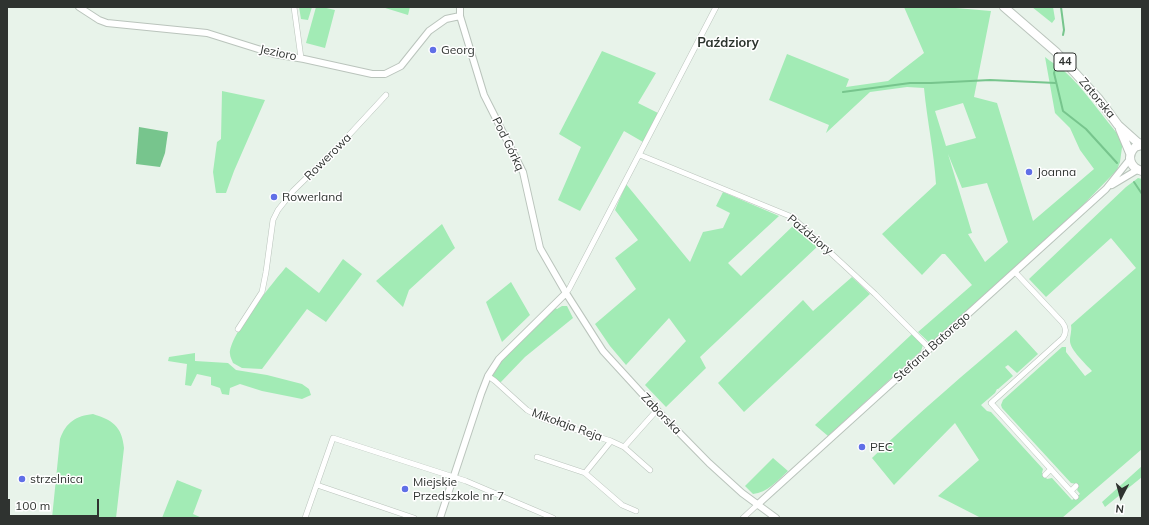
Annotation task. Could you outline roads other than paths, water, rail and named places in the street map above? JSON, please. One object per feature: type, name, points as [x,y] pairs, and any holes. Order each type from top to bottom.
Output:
[{"type":"main road","name":"Zatorska","points":[[1004,7],[1056,52],[1098,98],[1118,125],[1142,145]]},
{"type":"main road","name":"Zatorska","points":[[1118,125],[1130,156]]},
{"type":"main road","name":"44","points":[[1140,170],[1134,167],[1130,156],[1135,147],[1142,145]]},
{"type":"street","name":"Jezioro","points":[[79,7],[107,23],[207,33],[274,54],[301,58],[372,74],[384,74],[401,66],[429,31],[446,20],[460,16]]},
{"type":"street","points":[[294,7],[301,58]]},
{"type":"street","name":"Pod Górką","points":[[460,7],[460,16],[484,95],[523,172],[540,248],[566,293]]},
{"type":"street","points":[[440,518],[488,376],[499,359],[569,289],[716,7]]},
{"type":"street","name":"Rowerowa","points":[[238,329],[262,292],[273,220],[278,210],[292,191],[337,148],[386,95]]},
{"type":"street","name":"Paździory","points":[[640,155],[792,217],[875,294],[930,349]]},
{"type":"street","name":"Stefana Batorego","points":[[757,505],[1106,189],[1130,156]]},
{"type":"street","name":"Stefana Batorego","points":[[1106,189],[1140,170]]},
{"type":"street","points":[[986,407],[1063,338],[1065,333],[1064,325],[1015,272]]},
{"type":"street","name":"Zaborska","points":[[566,293],[603,352],[657,410],[709,463],[742,493],[776,518]]},
{"type":"street","name":"Mikołaja Reja","points":[[488,376],[527,410],[543,418],[611,441],[624,447],[650,470]]},
{"type":"street","points":[[991,403],[1076,497]]},
{"type":"street","points":[[624,447],[657,410]]},
{"type":"street","points":[[305,518],[333,438],[466,481],[553,518]]},
{"type":"street","name":"Mikołaja Reja","points":[[584,473],[611,441]]},
{"type":"street","points":[[537,457],[584,473],[622,505],[636,511]]},
{"type":"street","points":[[1045,475],[1051,469]]},
{"type":"street","points":[[317,485],[414,518]]},
{"type":"street","points":[[1070,491],[1076,486]]},
{"type":"street","points":[[743,518],[757,505]]},
{"type":"waterway","points":[[1061,7],[1064,30],[1063,35]]},
{"type":"waterway","points":[[1056,67],[1054,73],[1063,111],[1086,129],[1117,163]]},
{"type":"waterway","points":[[843,92],[910,83],[990,80],[1056,83]]},
{"type":"waterway","points":[[1134,182],[1142,194]]},
{"type":"place","name":"Georg","points":[[433,50]]},
{"type":"place","name":"Joanna","points":[[1029,172]]},
{"type":"place","name":"Rowerland","points":[[274,197]]},
{"type":"place","name":"PEC","points":[[862,447]]},
{"type":"place","name":"strzelnica","points":[[22,479]]},
{"type":"place","name":"Miejskie Przedszkole nr 7","points":[[405,489]]},
{"type":"district","name":"Paździory","points":[[728,43]]}]
